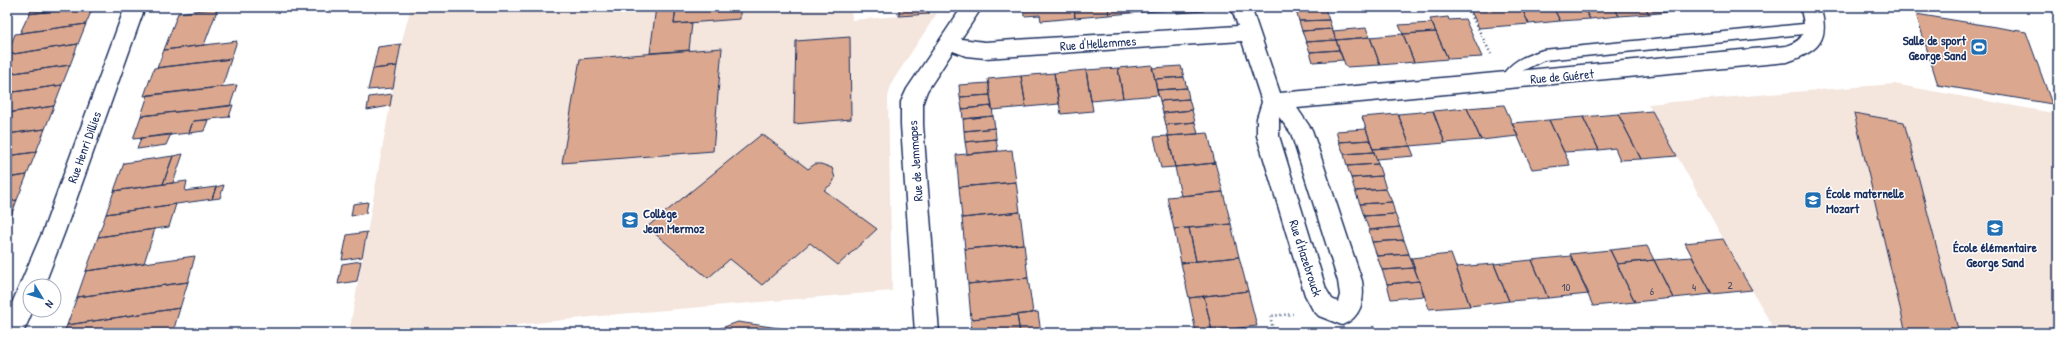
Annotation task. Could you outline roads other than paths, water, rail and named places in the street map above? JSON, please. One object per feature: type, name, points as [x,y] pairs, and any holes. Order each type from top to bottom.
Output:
[{"type":"street","name":"Rue Henri Dillies","points":[[35,278],[54,231],[135,7]]},
{"type":"street","name":"Rue de Jemmapes","points":[[927,333],[912,125],[912,102],[917,89],[972,7]]},
{"type":"street","points":[[1242,7],[1249,33],[1273,102]]},
{"type":"street","name":"Rue de Guéret","points":[[1273,102],[1788,54],[1804,49],[1811,41],[1814,28],[1810,7]]},
{"type":"street","name":"Rue d'Hellemmes","points":[[948,42],[966,48],[985,50],[1249,33]]},
{"type":"street","name":"Rue d'Hazebrouck","points":[[1273,102],[1290,114],[1301,130],[1350,281],[1353,296],[1351,306],[1342,314],[1329,311],[1319,300],[1314,289],[1268,136],[1268,118],[1273,102]]},
{"type":"street","points":[[11,333],[22,308]]},
{"type":"place","name":"Salle de sport George Sand","points":[[1979,47]]},
{"type":"place","name":"École maternelle Mozart","points":[[1813,200]]},
{"type":"place","name":"Collège Jean Mermoz","points":[[630,220]]},
{"type":"place","name":"École élémentaire George Sand","points":[[1995,228]]}]
